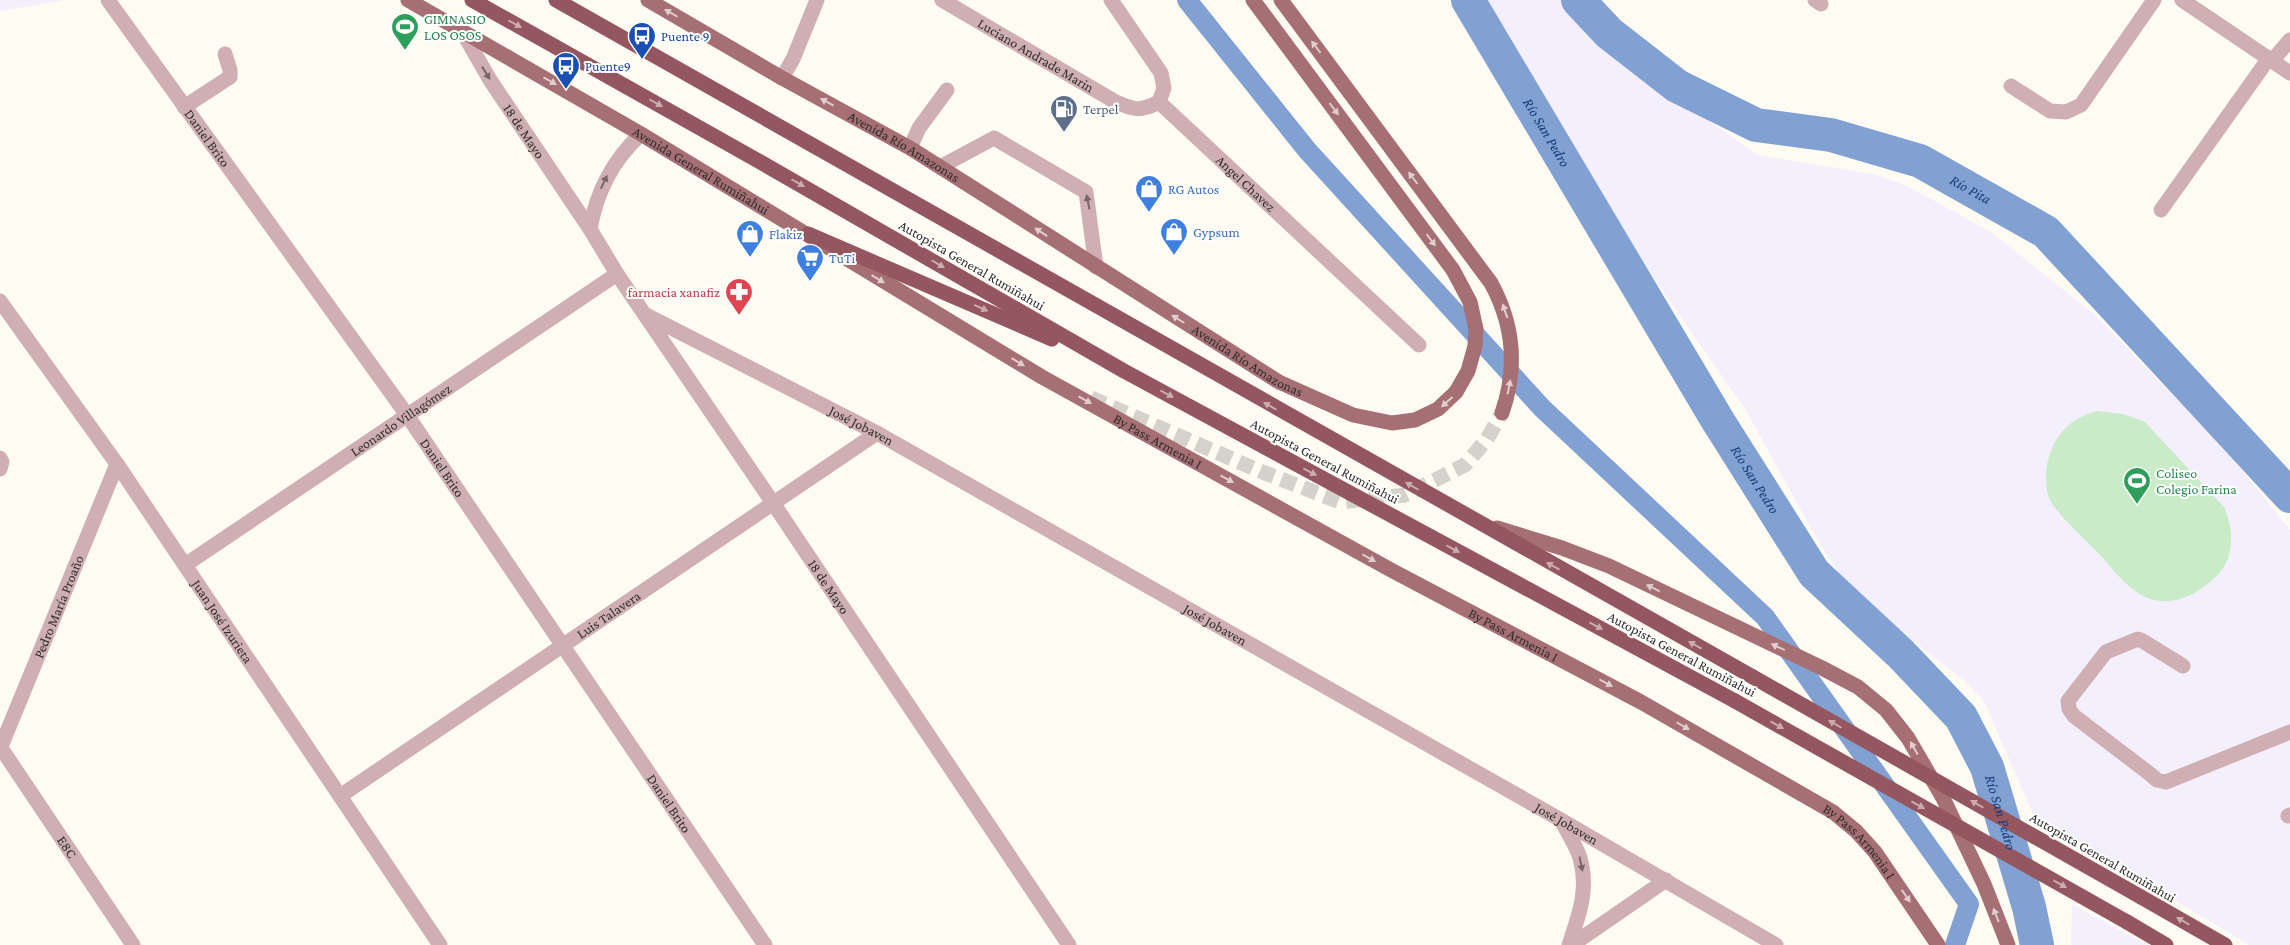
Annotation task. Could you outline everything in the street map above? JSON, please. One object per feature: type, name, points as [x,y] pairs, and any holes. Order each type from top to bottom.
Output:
[{"type":"highway","name":"Autopista General Rumiñahui","points":[[472,0],[764,164],[1124,371],[1734,701],[2166,945]]},
{"type":"highway","name":"Autopista General Rumiñahui","points":[[556,0],[2225,945]]},
{"type":"highway","points":[[808,234],[1124,371]]},
{"type":"main road","name":"Avenida General Rumiñahui","points":[[408,0],[642,134],[808,234],[874,277],[1042,377]]},
{"type":"main road","name":"Avenida Río Amazonas","points":[[648,0],[782,78],[910,148],[1279,382],[1353,415],[1379,422],[1404,422],[1429,415],[1460,388],[1471,361],[1476,329],[1470,302],[1453,270],[1253,0]]},
{"type":"main road","points":[[1281,0],[1491,282],[1508,321],[1513,359],[1510,385],[1502,413]]},
{"type":"main road","points":[[1042,377],[1064,386]]},
{"type":"main road","name":"By Pass Armenia I","points":[[1042,377],[1391,570],[1640,702],[1833,812],[1856,831],[1876,852],[1938,945]]},
{"type":"main road","points":[[1474,521],[1562,548],[1599,562],[1858,687],[1886,710],[1908,738],[1943,798],[1984,884],[2008,945]]},
{"type":"street","name":"Daniel Brito","points":[[108,0],[407,415],[765,945]]},
{"type":"street","points":[[782,78],[793,59],[817,0]]},
{"type":"street","name":"Luciano Andrade Marin","points":[[942,0],[1114,101],[1135,109],[1145,109],[1159,102]]},
{"type":"street","points":[[1111,0],[1161,73],[1164,88],[1159,102]]},
{"type":"street","points":[[2011,86],[2050,111],[2066,112],[2080,104],[2154,0]]},
{"type":"street","points":[[2182,0],[2290,73]]},
{"type":"street","name":"18 de Mayo","points":[[462,31],[490,80],[590,229],[617,274],[646,314],[1069,945]]},
{"type":"street","points":[[2161,210],[2257,75],[2290,40]]},
{"type":"street","points":[[184,107],[230,77],[225,54]]},
{"type":"street","points":[[910,148],[919,128],[947,90]]},
{"type":"street","name":"Angel Chavez","points":[[1159,102],[1418,346]]},
{"type":"street","points":[[590,229],[593,211],[607,176],[616,160],[642,134]]},
{"type":"street","points":[[940,167],[994,138],[1086,192],[1096,267]]},
{"type":"street","name":"Leonardo Villagómez","points":[[184,564],[617,274]]},
{"type":"street","name":"Juan José Izurieta","points":[[0,302],[118,464],[440,945]]},
{"type":"street","name":"José Jobaven","points":[[646,314],[877,433],[1561,820],[1776,945]]},
{"type":"street","name":"Luis Talavera","points":[[340,796],[877,433]]},
{"type":"street","points":[[0,458],[2,462],[0,469]]},
{"type":"street","name":"Pedro María Proaño","points":[[0,749],[118,464]]},
{"type":"street","points":[[2183,666],[2138,639],[2118,646],[2106,652],[2068,701],[2069,708],[2074,716],[2157,780],[2166,782],[2290,732]]},
{"type":"street","name":"E8C","points":[[0,749],[133,945]]},
{"type":"street","points":[[1561,820],[1580,857],[1585,887],[1571,945]]},
{"type":"street","points":[[1571,945],[1666,880]]},
{"type":"shaded area","points":[[0,0],[64,0],[0,11]]},
{"type":"shaded area","points":[[1470,0],[1562,0],[1609,51],[1758,155],[1874,174],[1909,187],[1991,232],[2094,314],[2224,448],[2290,530],[2290,945],[2249,945],[2033,814],[1984,701],[1962,679],[1849,590],[1813,532],[1745,409],[1556,135]]},
{"type":"shaded area","points":[[2072,904],[2147,945],[2071,945]]},
{"type":"green space","name":"Coliseo Colegio Farina","points":[[2097,411],[2123,414],[2145,422],[2224,507],[2231,531],[2229,556],[2221,571],[2200,590],[2173,601],[2155,600],[2139,594],[2124,582],[2067,522],[2049,499],[2046,473],[2055,441],[2076,420]]},
{"type":"waterway","points":[[1187,0],[1307,150],[1542,408],[1765,617],[1969,904],[1955,945]]},
{"type":"waterway","name":"Río San Pedro","points":[[1468,0],[1718,421],[1814,573],[1901,654],[1961,717],[1987,767],[2029,907],[2037,945]]},
{"type":"waterway","name":"Río Pita","points":[[1578,0],[1609,33],[1677,86],[1756,125],[1831,135],[1920,161],[2046,232],[2290,496]]},
{"type":"tunnel","points":[[1091,398],[1260,471],[1340,502],[1405,495],[1465,465],[1487,439],[1502,413]]},
{"type":"place","name":"GIMNASIO LOS OSOS","points":[[405,51]]},
{"type":"place","name":"Puente 9","points":[[642,60]]},
{"type":"place","name":"Puente9","points":[[566,90]]},
{"type":"place","name":"Terpel","points":[[1064,133]]},
{"type":"place","name":"RG Autos","points":[[1149,213]]},
{"type":"place","name":"Gypsum","points":[[1174,256]]},
{"type":"place","name":"Flakiz","points":[[750,258]]},
{"type":"place","name":"TuTi","points":[[810,282]]},
{"type":"place","name":"farmacia xanafiz","points":[[739,316]]},
{"type":"place","name":"Coliseo Colegio Farina","points":[[2137,505]]}]
